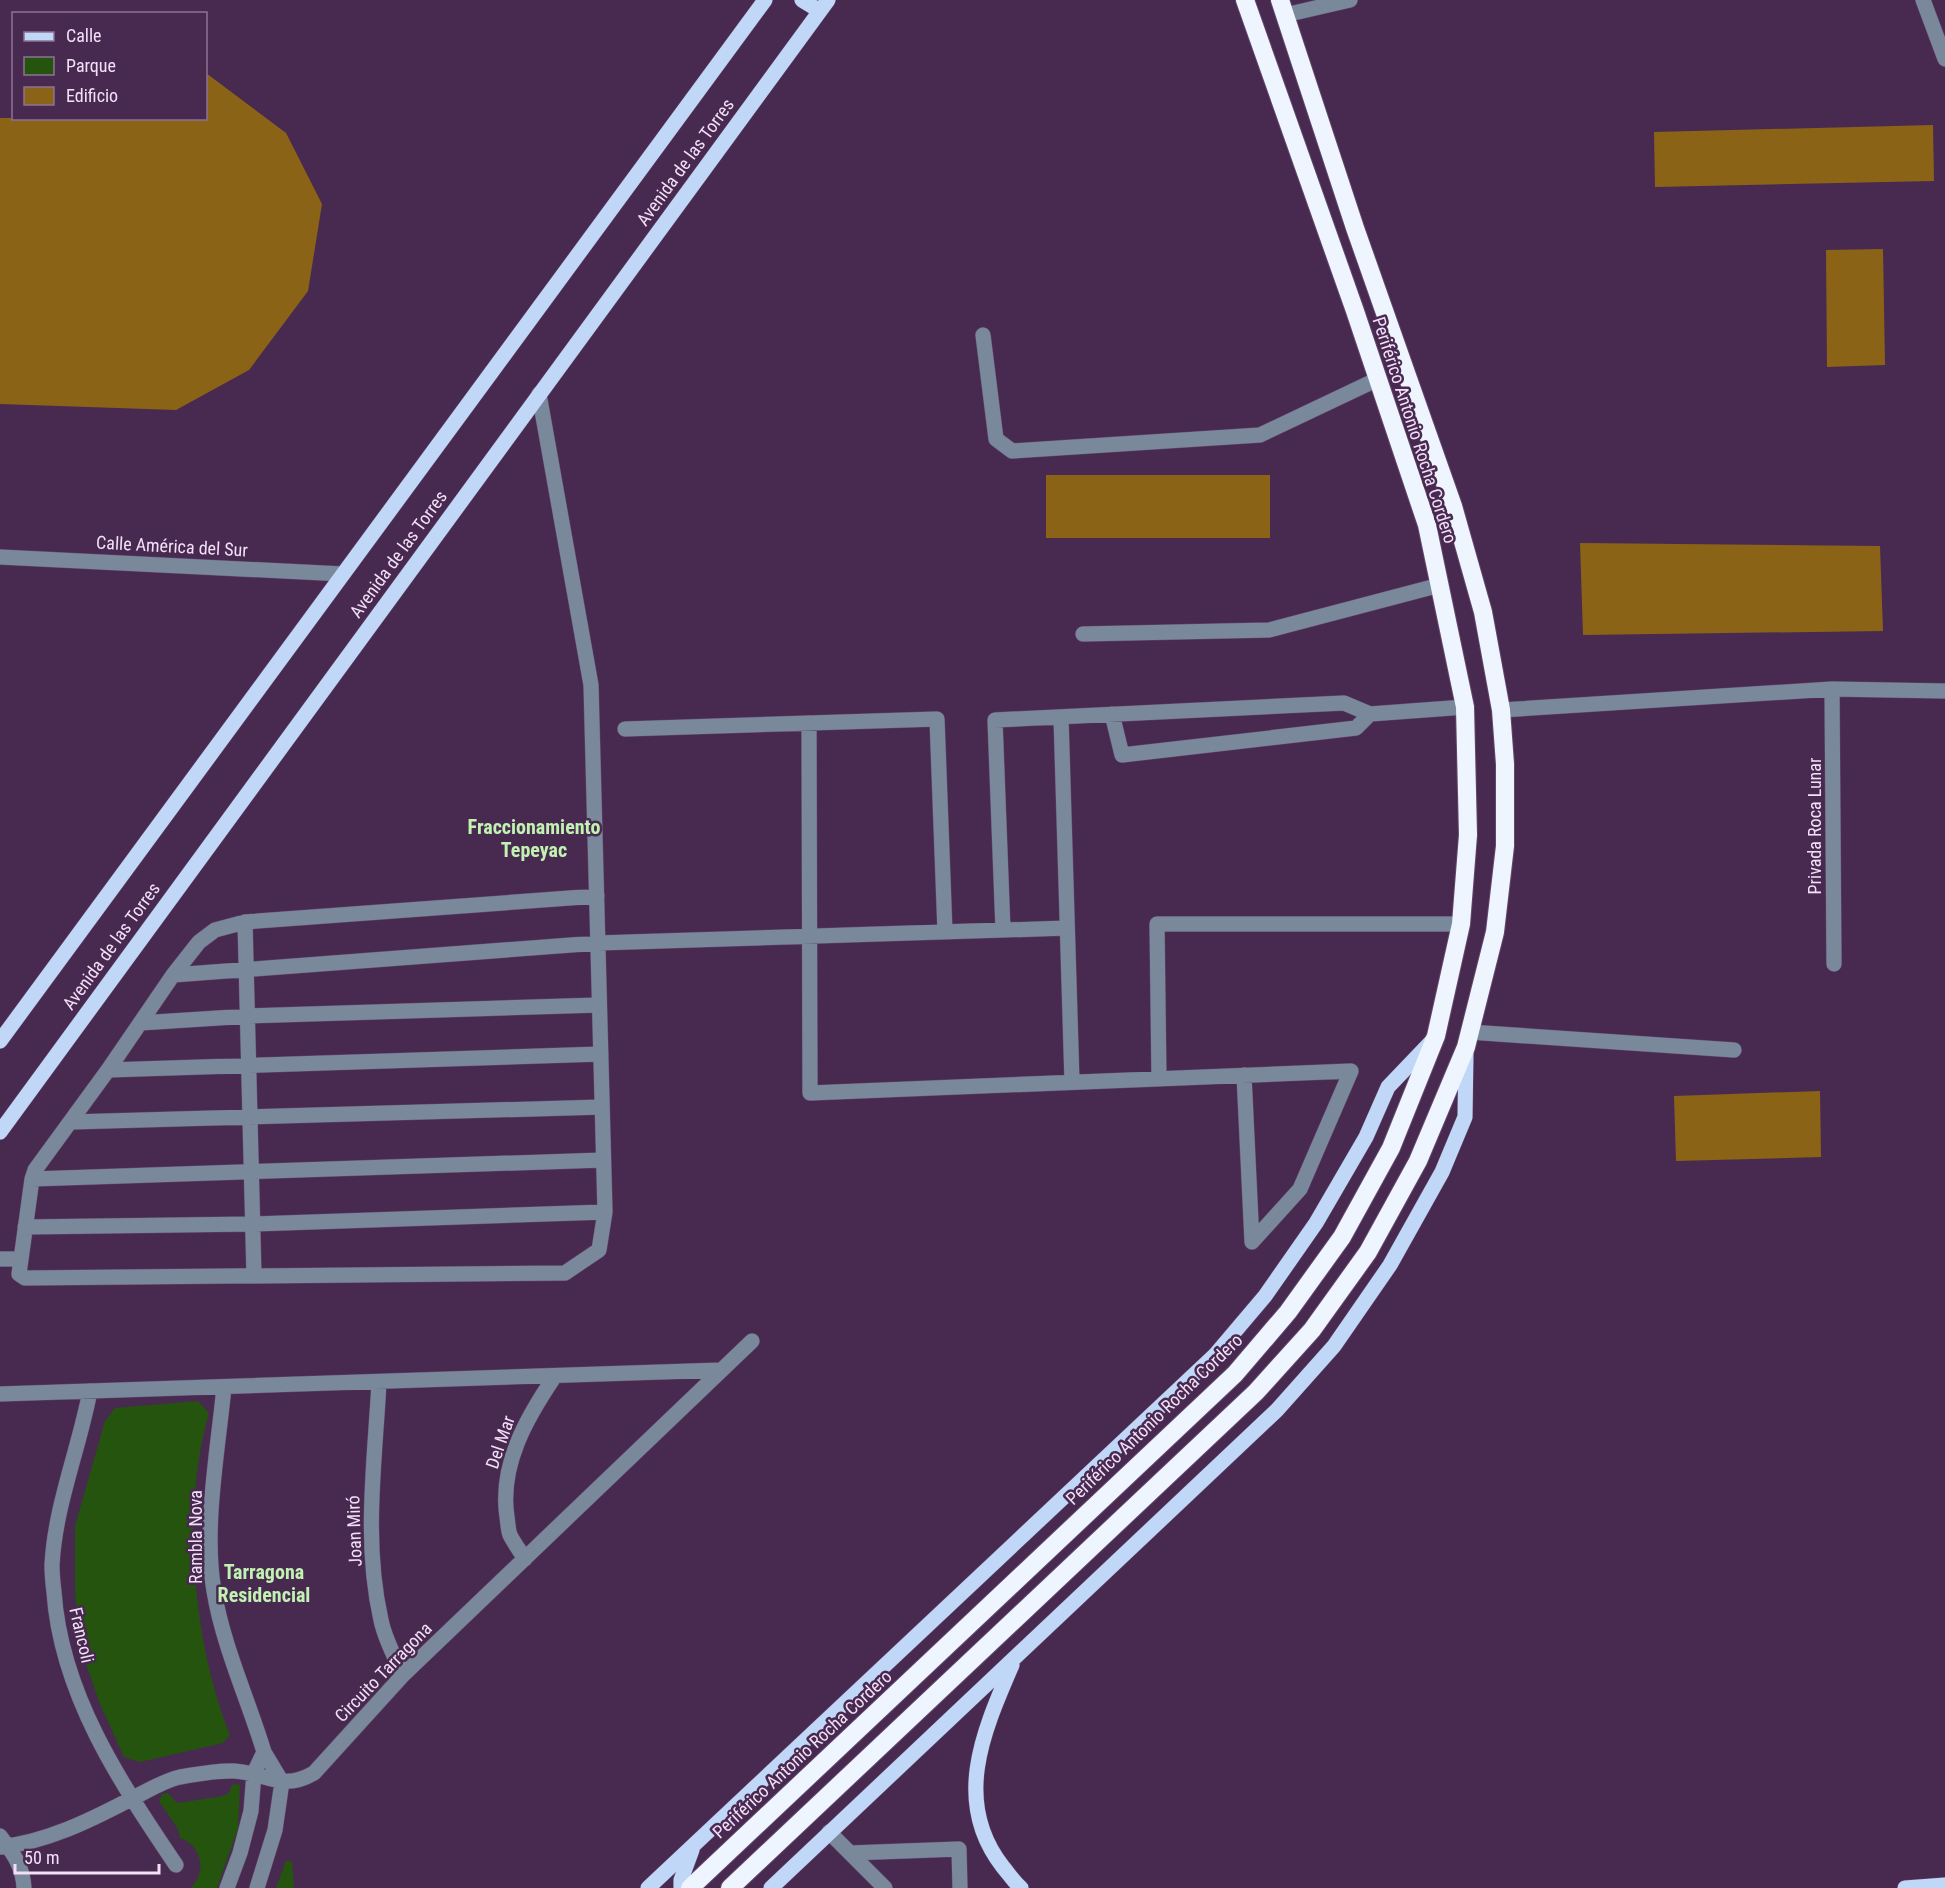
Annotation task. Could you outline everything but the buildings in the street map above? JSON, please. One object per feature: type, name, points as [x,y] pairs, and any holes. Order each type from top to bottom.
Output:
[{"type":"highway","name":"Periférico Antonio Rocha Cordero","points":[[690,1888],[1235,1374],[1288,1312],[1342,1237],[1391,1148],[1436,1036],[1461,924],[1468,834],[1465,707],[1427,525],[1245,0]]},
{"type":"highway","name":"Periférico Antonio Rocha Cordero","points":[[730,1888],[1264,1384],[1312,1330],[1368,1252],[1418,1161],[1442,1108],[1467,1039],[1495,932],[1505,846],[1505,764],[1501,710],[1483,612],[1453,506],[1355,228],[1282,8]]},
{"type":"main road","name":"Avenida de las Torres","points":[[1,1038],[765,0]]},
{"type":"main road","points":[[802,0],[824,6]]},
{"type":"main road","name":"Avenida de las Torres","points":[[0,1132],[824,6]]},
{"type":"main road","points":[[648,1888],[1215,1355],[1265,1296],[1316,1223],[1366,1137],[1388,1088],[1436,1036]]},
{"type":"main road","points":[[778,1885],[829,1832],[1277,1410],[1334,1346],[1390,1265],[1442,1172],[1465,1117],[1467,1039]]},
{"type":"main road","points":[[1015,1658],[985,1731],[979,1750],[974,1786],[978,1817],[991,1852],[1021,1888]]},
{"type":"main road","points":[[681,1888],[681,1880],[694,1844]]},
{"type":"main road","points":[[1905,1888],[1945,1885]]},
{"type":"street","points":[[1282,8],[1350,0]]},
{"type":"street","points":[[1923,0],[1945,59]]},
{"type":"street","points":[[983,335],[996,439],[1012,451],[1260,435],[1378,379]]},
{"type":"street","points":[[539,394],[591,685],[597,896],[599,1005],[601,1054],[603,1160],[605,1212],[599,1251],[565,1273],[25,1278],[19,1274],[35,1170],[108,1070],[173,975],[199,942],[215,930],[245,922],[597,896]]},
{"type":"street","name":"Calle América del Sur","points":[[0,557],[343,574]]},
{"type":"street","points":[[1083,634],[1269,630],[1440,585]]},
{"type":"street","points":[[1501,710],[1833,688],[1945,691]]},
{"type":"street","name":"Privada Roca Lunar","points":[[1833,688],[1834,964]]},
{"type":"street","points":[[1003,930],[995,720],[1344,703],[1370,714],[1465,707]]},
{"type":"street","points":[[1112,714],[1122,756],[1356,728],[1370,714]]},
{"type":"street","points":[[1061,717],[1072,1082]]},
{"type":"street","points":[[625,729],[937,719],[945,932]]},
{"type":"street","points":[[809,723],[810,1093],[1159,1078],[1351,1071],[1300,1189],[1252,1242],[1244,1075]]},
{"type":"street","points":[[245,922],[254,1276]]},
{"type":"street","points":[[1159,1078],[1157,924],[1461,924]]},
{"type":"street","points":[[173,975],[598,943],[1067,928]]},
{"type":"street","points":[[140,1023],[249,1016],[599,1005]]},
{"type":"street","points":[[1467,1039],[1734,1050]]},
{"type":"street","points":[[108,1070],[601,1054]]},
{"type":"street","points":[[71,1122],[602,1107]]},
{"type":"street","points":[[32,1179],[603,1160]]},
{"type":"street","points":[[26,1227],[253,1224],[605,1212]]},
{"type":"street","points":[[0,1259],[21,1259]]},
{"type":"street","name":"Circuito Tarragona","points":[[282,1782],[301,1780],[314,1773],[403,1675],[752,1341]]},
{"type":"street","points":[[0,1394],[722,1370]]},
{"type":"street","name":"Del Mar","points":[[525,1559],[509,1534],[505,1504],[508,1472],[518,1440],[531,1412],[555,1376]]},
{"type":"street","name":"Joan Miró","points":[[379,1382],[372,1486],[372,1550],[381,1620],[388,1643],[403,1675]]},
{"type":"street","name":"Rambla Nova","points":[[224,1387],[212,1507],[213,1589],[219,1615],[264,1752],[282,1782]]},
{"type":"street","name":"Francoli","points":[[90,1391],[57,1527],[52,1566],[56,1615],[66,1662],[83,1707],[131,1799],[176,1865]]},
{"type":"street","points":[[228,1888],[251,1811],[254,1773],[264,1752]]},
{"type":"street","points":[[24,1888],[21,1868],[3,1843],[49,1836],[81,1824],[150,1788],[176,1778],[218,1771],[254,1773],[282,1782],[272,1845],[258,1884],[233,1872]]},
{"type":"street","points":[[251,1811],[277,1815]]},
{"type":"street","points":[[829,1832],[885,1888]]},
{"type":"street","points":[[850,1853],[959,1849],[960,1888]]},
{"type":"green space","points":[[198,1401],[209,1413],[200,1451],[195,1491],[195,1576],[207,1659],[217,1699],[230,1735],[223,1743],[140,1762],[124,1757],[100,1704],[81,1650],[75,1593],[75,1526],[105,1421],[115,1408]]},
{"type":"green space","points":[[234,1784],[240,1785],[238,1829],[217,1888],[191,1888],[199,1874],[200,1860],[193,1847],[180,1838],[178,1829],[159,1801],[162,1794],[168,1793],[177,1803],[223,1796],[230,1792]]},
{"type":"green space","points":[[286,1861],[292,1861],[294,1888],[276,1888]]},
{"type":"district","name":"Fraccionamiento Tepeyac","points":[[534,838]]},
{"type":"district","name":"Tarragona Residencial","points":[[264,1584]]}]
